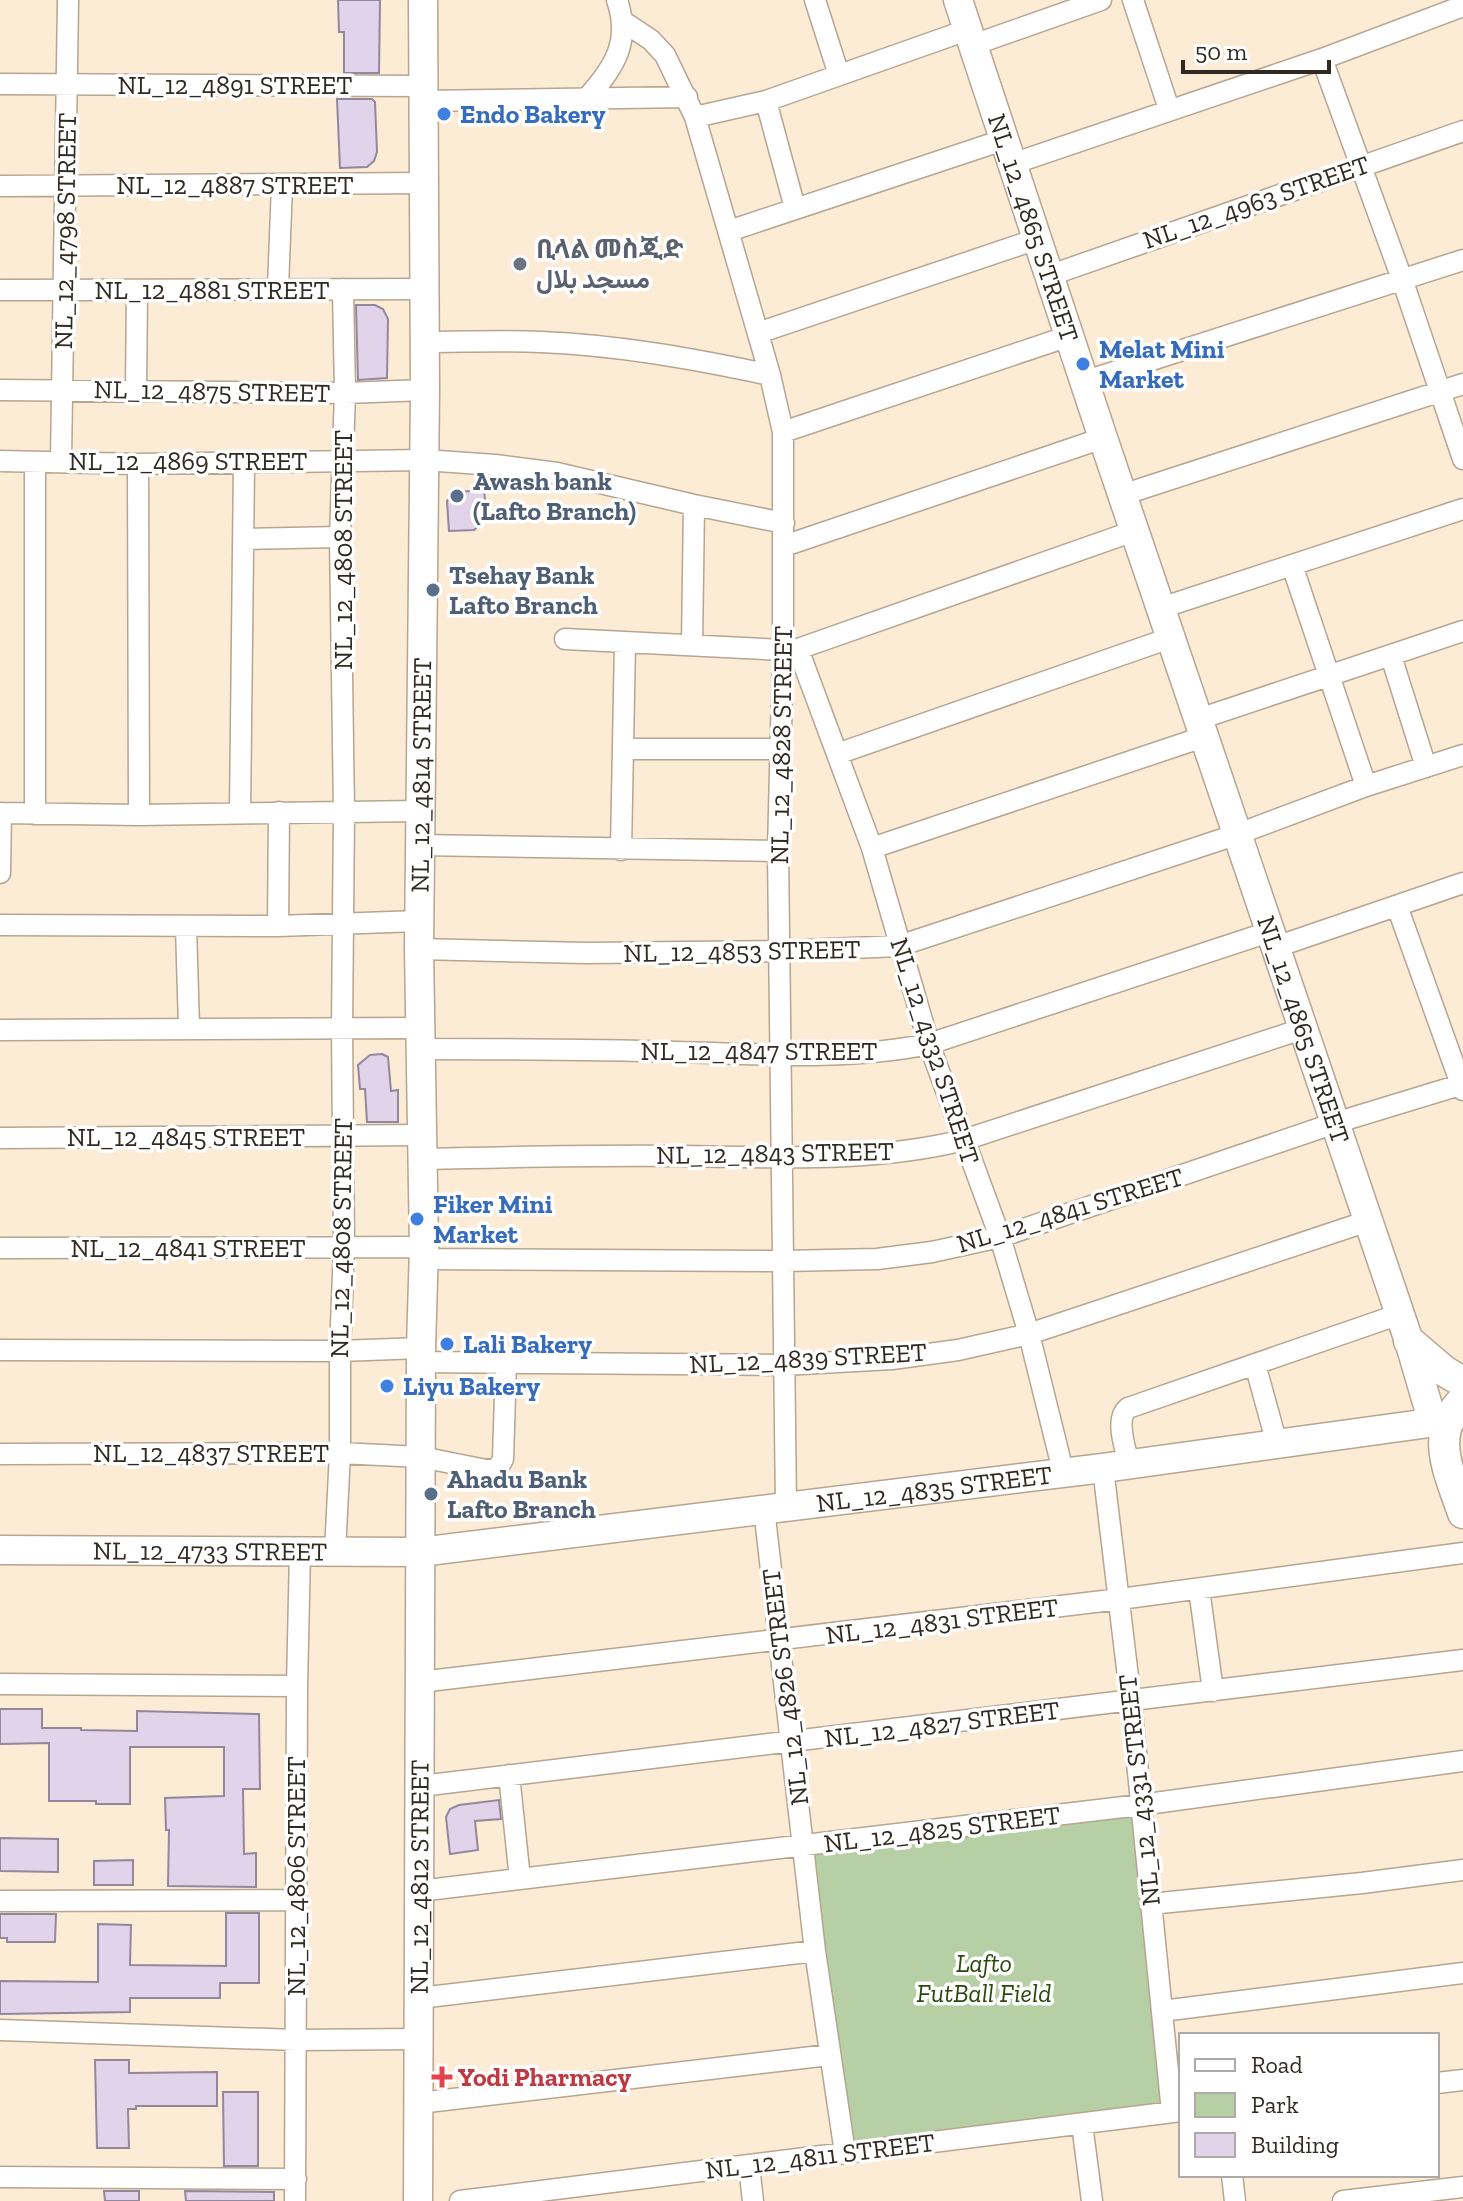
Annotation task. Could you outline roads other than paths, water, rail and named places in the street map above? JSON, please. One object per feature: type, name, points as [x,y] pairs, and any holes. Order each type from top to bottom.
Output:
[{"type":"main road","points":[[1404,1328],[1444,1371],[1463,1382]]},
{"type":"main road","points":[[1452,1416],[1442,1438],[1444,1458],[1463,1513]]},
{"type":"street","name":"NL_12_4798 STREET","points":[[61,461],[68,0]]},
{"type":"street","name":"NL_12_4814 STREET","points":[[420,1552],[424,1253],[419,935],[425,390],[423,0]]},
{"type":"street","points":[[587,98],[606,77],[617,56],[624,22],[617,0]]},
{"type":"street","points":[[815,0],[839,75]]},
{"type":"street","name":"NL_12_4865 STREET","points":[[958,0],[1404,1328],[1452,1416]]},
{"type":"street","points":[[695,117],[766,101],[839,75],[1101,0]]},
{"type":"street","points":[[1133,0],[1169,109]]},
{"type":"street","points":[[729,231],[795,208],[1169,109],[1322,59],[1463,6]]},
{"type":"street","name":"NL_12_4828 STREET","points":[[624,22],[651,40],[665,55],[695,117],[770,375],[783,432],[784,546],[790,649],[780,749],[778,851],[784,1261],[783,1365],[775,1508]]},
{"type":"street","points":[[1322,59],[1463,459]]},
{"type":"street","name":"NL_12_4891 STREET","points":[[0,84],[587,98],[687,97]]},
{"type":"street","points":[[766,101],[795,208]]},
{"type":"street","name":"NL_12_4963 STREET","points":[[1051,275],[1463,131]]},
{"type":"street","name":"NL_12_4887 STREET","points":[[0,186],[423,183]]},
{"type":"street","points":[[278,288],[282,185]]},
{"type":"street","points":[[758,333],[1037,239]]},
{"type":"street","points":[[1086,381],[1463,260]]},
{"type":"street","name":"NL_12_4808 STREET","points":[[335,1552],[344,1247],[344,812],[340,537],[345,393],[343,289]]},
{"type":"street","name":"NL_12_4881 STREET","points":[[0,290],[425,289]]},
{"type":"street","points":[[136,390],[137,290]]},
{"type":"street","points":[[783,432],[1069,336]]},
{"type":"street","points":[[425,342],[541,342],[602,347],[687,357],[770,375]]},
{"type":"street","points":[[1122,495],[1463,384]]},
{"type":"street","name":"NL_12_4875 STREET","points":[[0,390],[345,393],[425,390]]},
{"type":"street","points":[[784,546],[1103,438]]},
{"type":"street","name":"NL_12_4869 STREET","points":[[0,461],[244,464],[424,460],[495,465],[557,473],[784,523]]},
{"type":"street","points":[[35,462],[35,814]]},
{"type":"street","points":[[138,464],[139,815]]},
{"type":"street","points":[[240,813],[244,464]]},
{"type":"street","points":[[692,645],[694,505]]},
{"type":"street","points":[[1161,608],[1463,509]]},
{"type":"street","points":[[565,639],[790,649],[1134,531]]},
{"type":"street","points":[[244,539],[340,537]]},
{"type":"street","points":[[1292,565],[1366,786]]},
{"type":"street","points":[[872,848],[1203,728],[1327,675],[1463,631]]},
{"type":"street","points":[[837,754],[1170,638]]},
{"type":"street","points":[[621,850],[625,642]]},
{"type":"street","name":"NL_12_4332 STREET","points":[[790,649],[837,754],[872,848],[929,1044],[1000,1237],[1029,1334],[1063,1471]]},
{"type":"street","points":[[1391,656],[1426,767]]},
{"type":"street","points":[[623,749],[780,749]]},
{"type":"street","name":"NL_12_4853 STREET","points":[[0,925],[342,925],[586,953],[899,946],[1238,834],[1366,786],[1463,755]]},
{"type":"street","points":[[0,873],[0,813],[139,815],[420,811]]},
{"type":"street","points":[[278,926],[279,812]]},
{"type":"street","points":[[419,845],[778,851]]},
{"type":"street","name":"NL_12_4847 STREET","points":[[0,1030],[189,1027],[342,1029],[420,1038],[587,1049],[780,1055],[867,1053],[929,1044],[1274,939],[1397,906],[1463,883]]},
{"type":"street","points":[[1397,906],[1462,1086]]},
{"type":"street","points":[[186,927],[189,1027]]},
{"type":"street","name":"NL_12_4843 STREET","points":[[421,1147],[590,1155],[845,1158],[925,1150],[1302,1029]]},
{"type":"street","name":"NL_12_4841 STREET","points":[[0,1248],[344,1247],[424,1253],[784,1261],[877,1259],[932,1252],[1000,1237],[1335,1123],[1462,1086]]},
{"type":"street","name":"NL_12_4845 STREET","points":[[0,1138],[344,1136],[421,1147]]},
{"type":"street","name":"NL_12_4839 STREET","points":[[0,1350],[340,1351],[506,1363],[783,1365],[892,1359],[958,1350],[1029,1334],[1368,1221]]},
{"type":"street","points":[[1277,1444],[1255,1364],[1404,1328]]},
{"type":"street","name":"NL_12_4837 STREET","points":[[0,1454],[340,1453],[421,1457],[486,1470],[498,1468],[503,1459],[506,1363]]},
{"type":"street","name":"NL_12_4331 STREET","points":[[1176,2112],[1150,1904],[1120,1599],[1116,1467],[1122,1412],[1255,1364]]},
{"type":"street","name":"NL_12_4835 STREET","points":[[420,1552],[1063,1471],[1116,1467],[1452,1416]]},
{"type":"street","name":"NL_12_4826 STREET","points":[[775,1508],[780,1641],[815,1951],[845,2153]]},
{"type":"street","name":"NL_12_4733 STREET","points":[[0,1550],[420,1552]]},
{"type":"street","name":"NL_12_4806 STREET","points":[[295,2201],[300,1552]]},
{"type":"street","name":"NL_12_4812 STREET","points":[[418,2201],[420,1552]]},
{"type":"street","name":"NL_12_4831 STREET","points":[[420,1682],[1120,1599],[1463,1553]]},
{"type":"street","points":[[1199,1589],[1213,1691]]},
{"type":"street","name":"NL_12_4827 STREET","points":[[421,1786],[1463,1660]]},
{"type":"street","points":[[0,1684],[297,1686]]},
{"type":"street","name":"NL_12_4825 STREET","points":[[419,1891],[1140,1805],[1463,1761]]},
{"type":"street","points":[[509,1775],[520,1879]]},
{"type":"street","points":[[1150,1904],[1463,1870]]},
{"type":"street","points":[[0,1901],[295,1900]]},
{"type":"street","points":[[420,1998],[815,1951]]},
{"type":"street","points":[[1162,2011],[1463,1973]]},
{"type":"street","points":[[0,2030],[296,2040],[418,2039]]},
{"type":"street","points":[[419,2103],[829,2055]]},
{"type":"street","points":[[1439,2083],[1463,2080]]},
{"type":"street","name":"NL_12_4811 STREET","points":[[460,2201],[1176,2112]]},
{"type":"street","points":[[1082,2124],[1092,2201]]},
{"type":"street","points":[[749,2166],[753,2201]]},
{"type":"street","points":[[0,2177],[296,2179]]},
{"type":"street","points":[[1232,2177],[1235,2201]]},
{"type":"street","points":[[1343,2201],[1463,2187]]},
{"type":"place","name":"Endo Bakery","points":[[444,114]]},
{"type":"place","name":"ቢላል መስጂድ مسجد بلال","points":[[520,264]]},
{"type":"place","name":"Melat Mini Market","points":[[1083,364]]},
{"type":"place","name":"Awash bank (Lafto Branch)","points":[[457,496]]},
{"type":"place","name":"Tsehay Bank Lafto Branch","points":[[433,590]]},
{"type":"place","name":"Fiker Mini Market","points":[[417,1219]]},
{"type":"place","name":"Lali Bakery","points":[[447,1344]]},
{"type":"place","name":"Liyu Bakery","points":[[387,1386]]},
{"type":"place","name":"Ahadu Bank Lafto Branch","points":[[431,1494]]},
{"type":"place","name":"Yodi Pharmacy","points":[[442,2077]]},
{"type":"park label","name":"Lafto FutBall Field","points":[[984,1978]]}]
